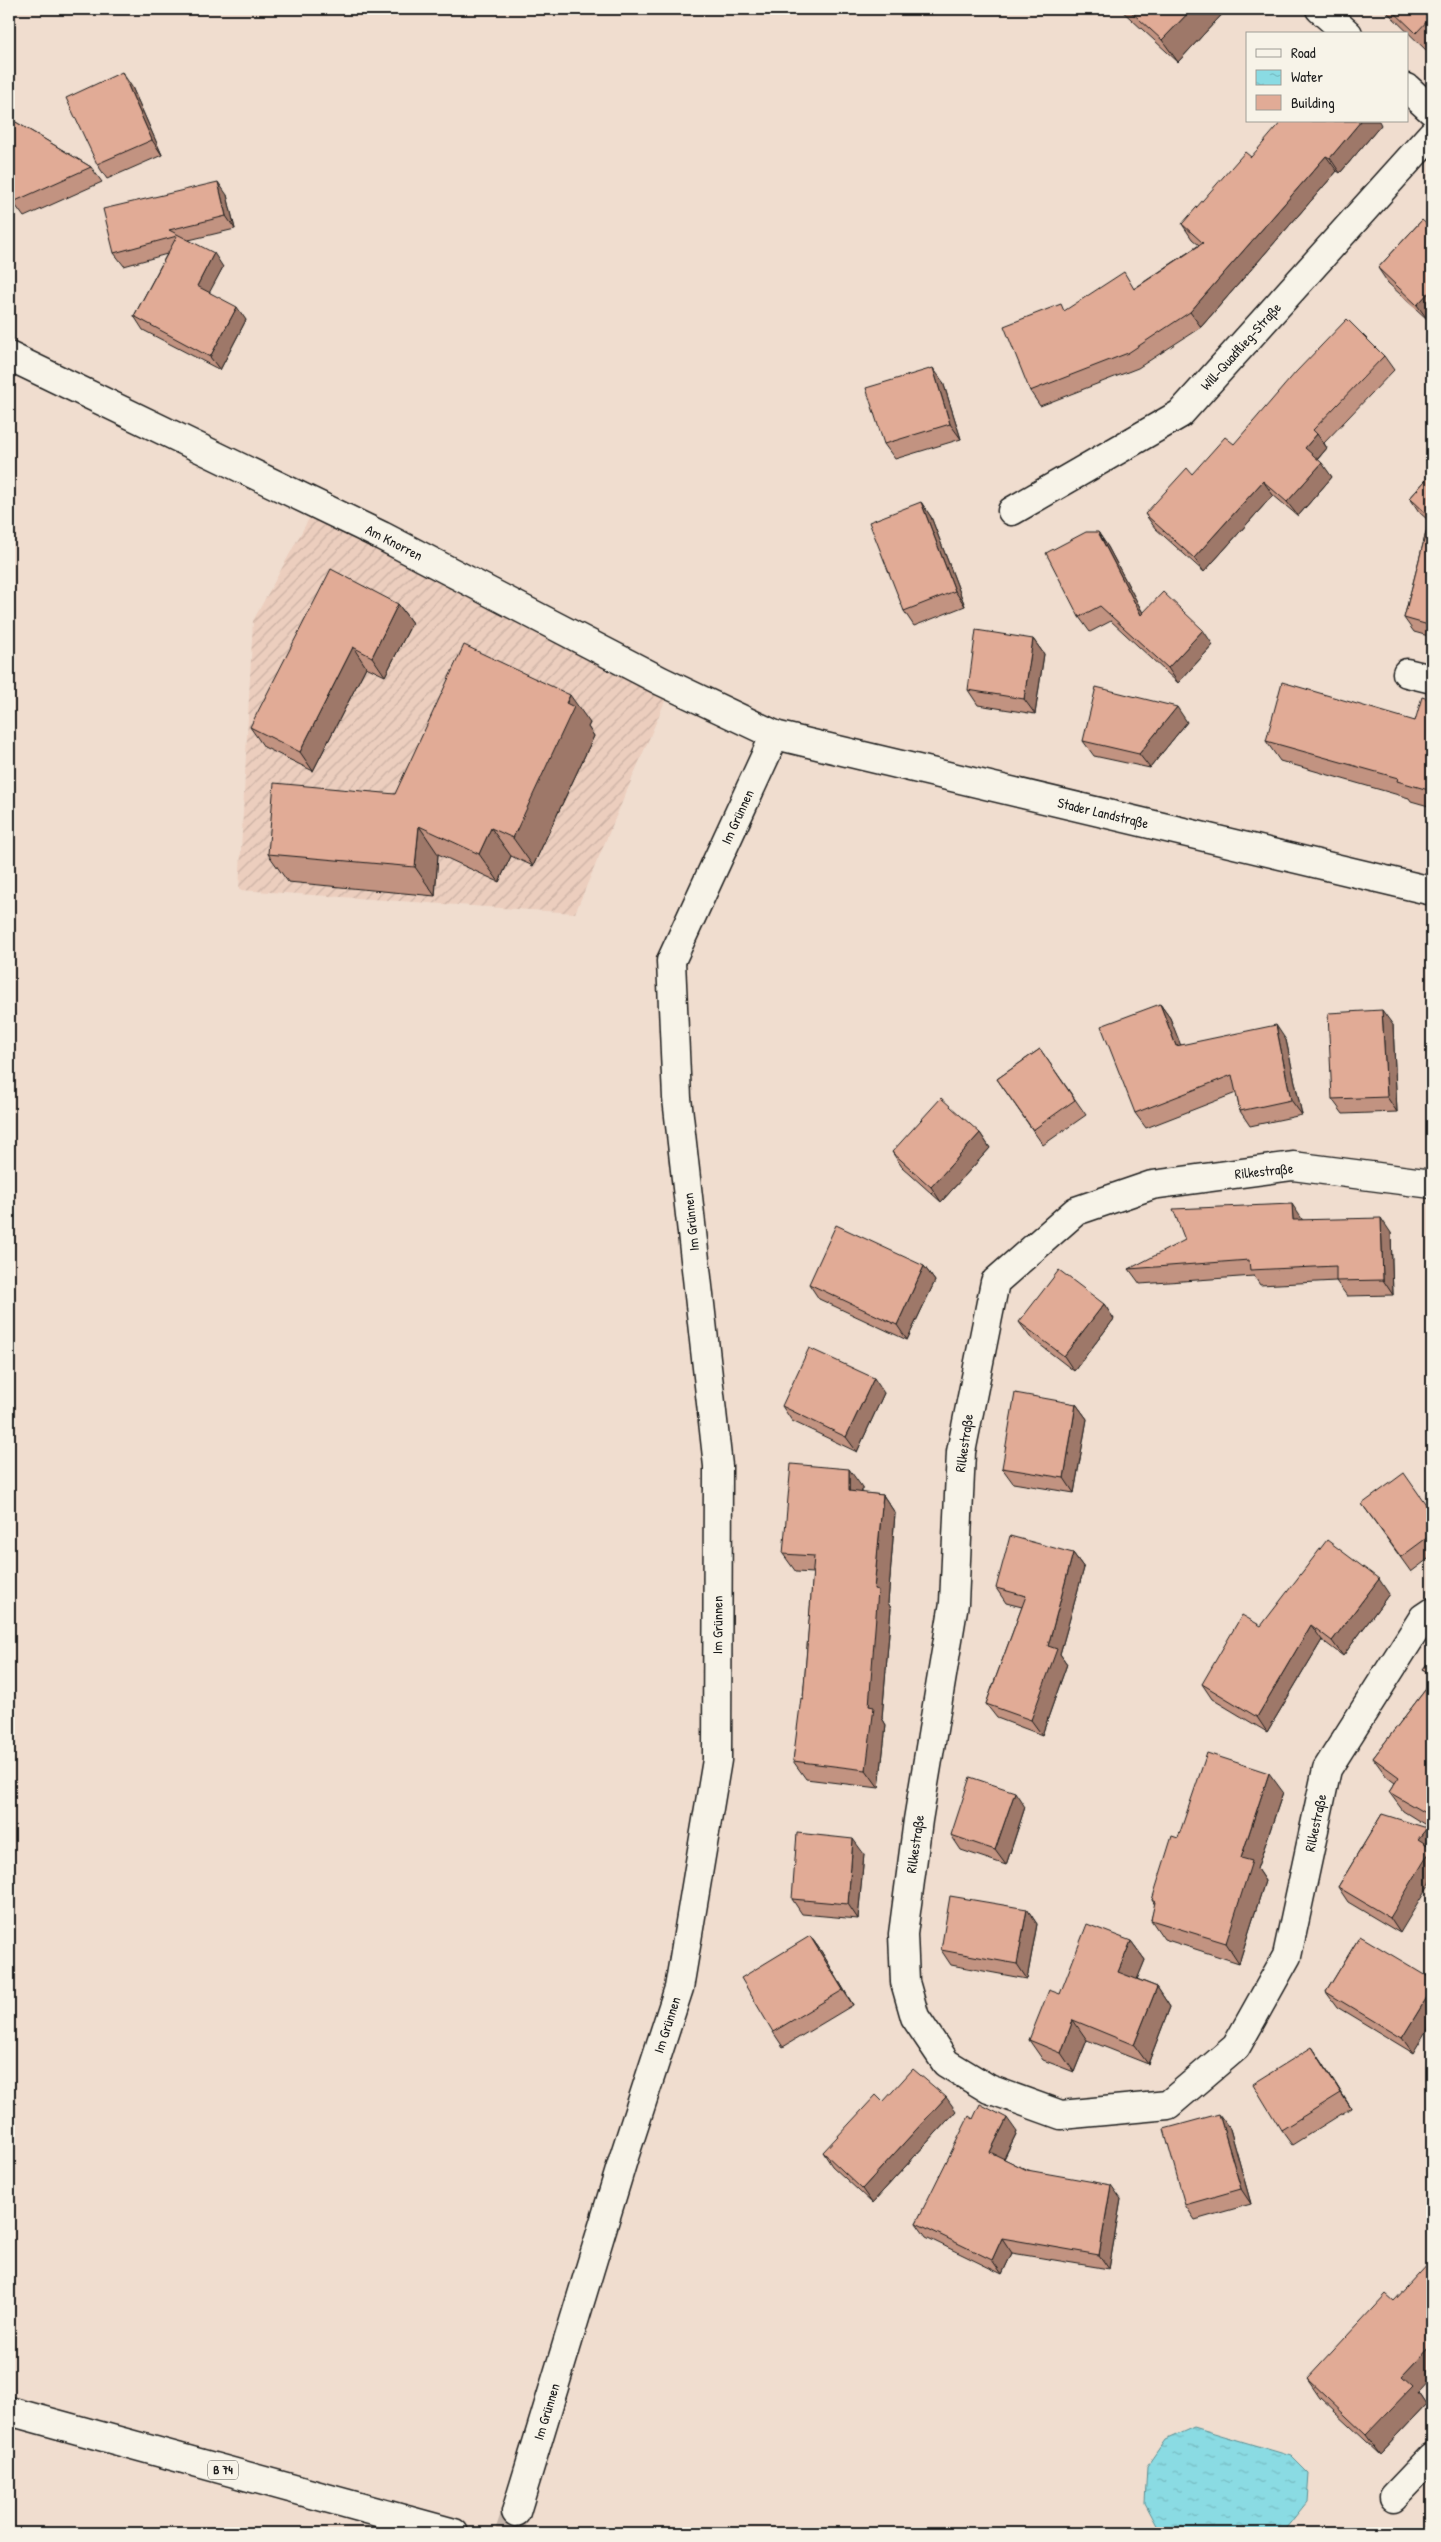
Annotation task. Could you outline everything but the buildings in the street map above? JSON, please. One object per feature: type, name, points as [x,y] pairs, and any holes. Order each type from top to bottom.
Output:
[{"type":"street","points":[[1320,9],[1346,32]]},
{"type":"street","points":[[1408,89],[1432,111]]},
{"type":"street","name":"Will-Quadflieg-Straße","points":[[1012,511],[1180,414],[1432,134]]},
{"type":"street","name":"Am Knorren","points":[[9,356],[382,536],[661,682],[774,735]]},
{"type":"street","name":"Stader Landstraße","points":[[774,735],[1432,892]]},
{"type":"street","name":"Im Grünnen","points":[[516,2512],[623,2160],[679,1988],[717,1760],[718,1466],[677,1098],[671,961],[774,735]]},
{"type":"street","name":"Rilkestraße","points":[[1432,1184],[1294,1166],[1152,1186],[1076,1211],[995,1282],[960,1452],[954,1603],[918,1820],[903,1934],[905,1982],[916,2017],[946,2063],[989,2090],[1061,2115],[1168,2105],[1236,2047],[1288,1956],[1327,1769],[1423,1618],[1432,1612]]},
{"type":"street","name":"B 74","points":[[9,2411],[446,2531]]},
{"type":"street","points":[[1394,2497],[1432,2457]]},
{"type":"shaded area","points":[[312,513],[668,694],[575,913],[239,890],[253,621]]},
{"type":"water","points":[[1194,2427],[1291,2456],[1309,2474],[1307,2502],[1282,2533],[1161,2533],[1145,2503],[1147,2466],[1165,2440]]},
{"type":"tunnel","points":[[509,2533],[516,2512]]}]
